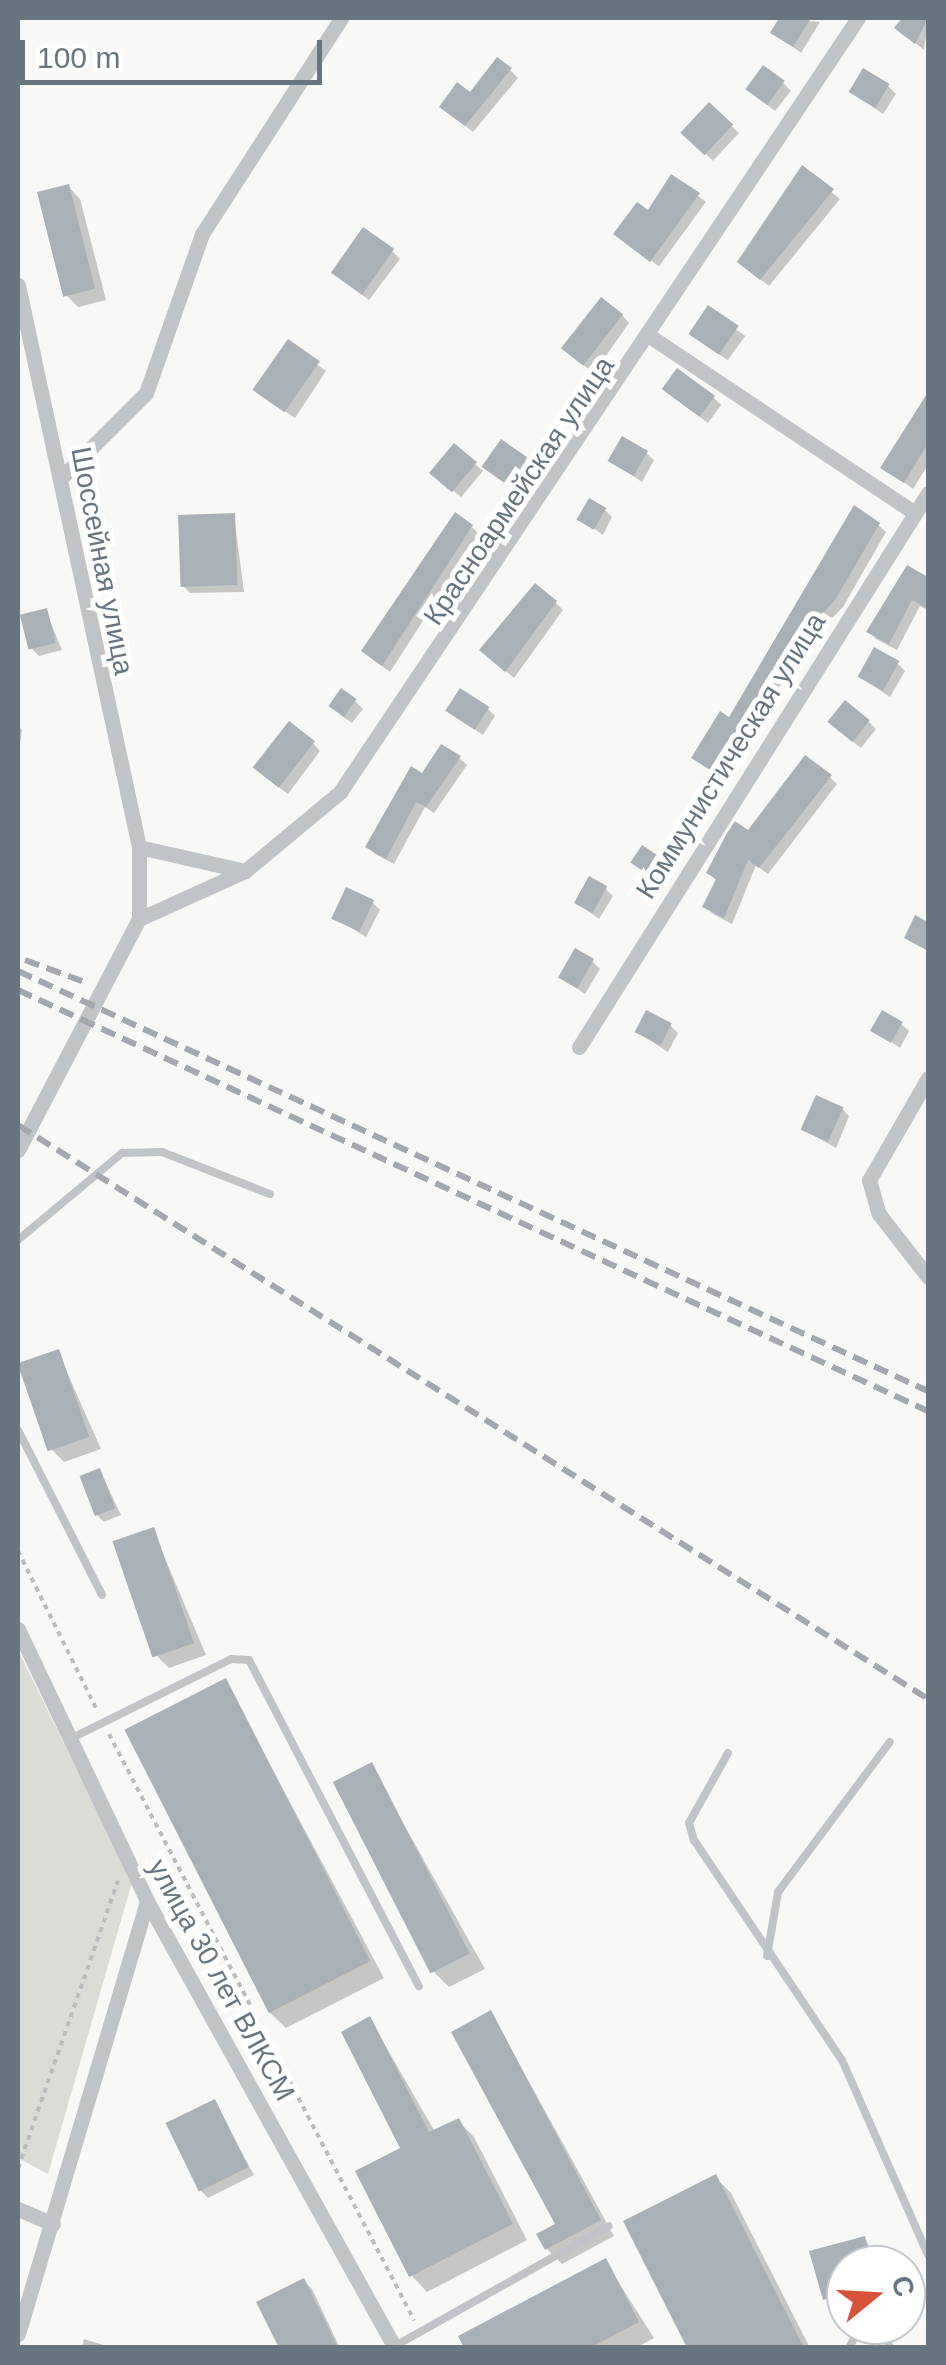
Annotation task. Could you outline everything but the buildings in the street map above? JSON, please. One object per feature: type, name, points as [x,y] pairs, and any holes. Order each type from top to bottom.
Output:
[{"type":"street","points":[[62,477],[146,393],[202,234],[340,18]]},
{"type":"street","name":"Красноармейская улица","points":[[139,919],[245,871],[307,825],[387,732],[652,337],[858,18]]},
{"type":"street","name":"Шоссейная улица","points":[[18,285],[138,847],[139,919]]},
{"type":"street","points":[[652,337],[913,512]]},
{"type":"street","name":"Коммунистическая улица","points":[[580,1048],[913,512],[928,494]]},
{"type":"street","points":[[138,847],[245,871]]},
{"type":"street","points":[[18,1150],[139,919]]},
{"type":"street","points":[[928,1078],[869,1180],[878,1214],[928,1277]]},
{"type":"street","name":"улица 30 лет ВЛКСМ","points":[[18,1628],[146,1901],[395,2347]]},
{"type":"street","points":[[18,2334],[146,1901]]},
{"type":"street","points":[[18,2210],[52,2224]]},
{"type":"lane","points":[[18,1240],[122,1153],[162,1152],[270,1194]]},
{"type":"lane","points":[[18,1430],[102,1595]]},
{"type":"lane","points":[[70,1739],[231,1660],[249,1660],[419,1986]]},
{"type":"lane","points":[[767,1956],[778,1892],[890,1742]]},
{"type":"lane","points":[[728,1754],[689,1823],[767,1956],[842,2060],[928,2255]]},
{"type":"lane","points":[[395,2347],[609,2226]]},
{"type":"lane","points":[[849,2348],[859,2328],[882,2328],[890,2348]]},
{"type":"path","points":[[18,1550],[104,1724],[420,2331]]},
{"type":"path","points":[[18,2168],[119,1877]]},
{"type":"shaded area","points":[[18,1650],[132,1882],[48,2174],[18,2158]]},
{"type":"railway","points":[[25,960],[82,981]]},
{"type":"railway","points":[[18,971],[928,1391]]},
{"type":"railway","points":[[18,990],[928,1411]]},
{"type":"railway","points":[[18,1125],[928,1699]]}]
